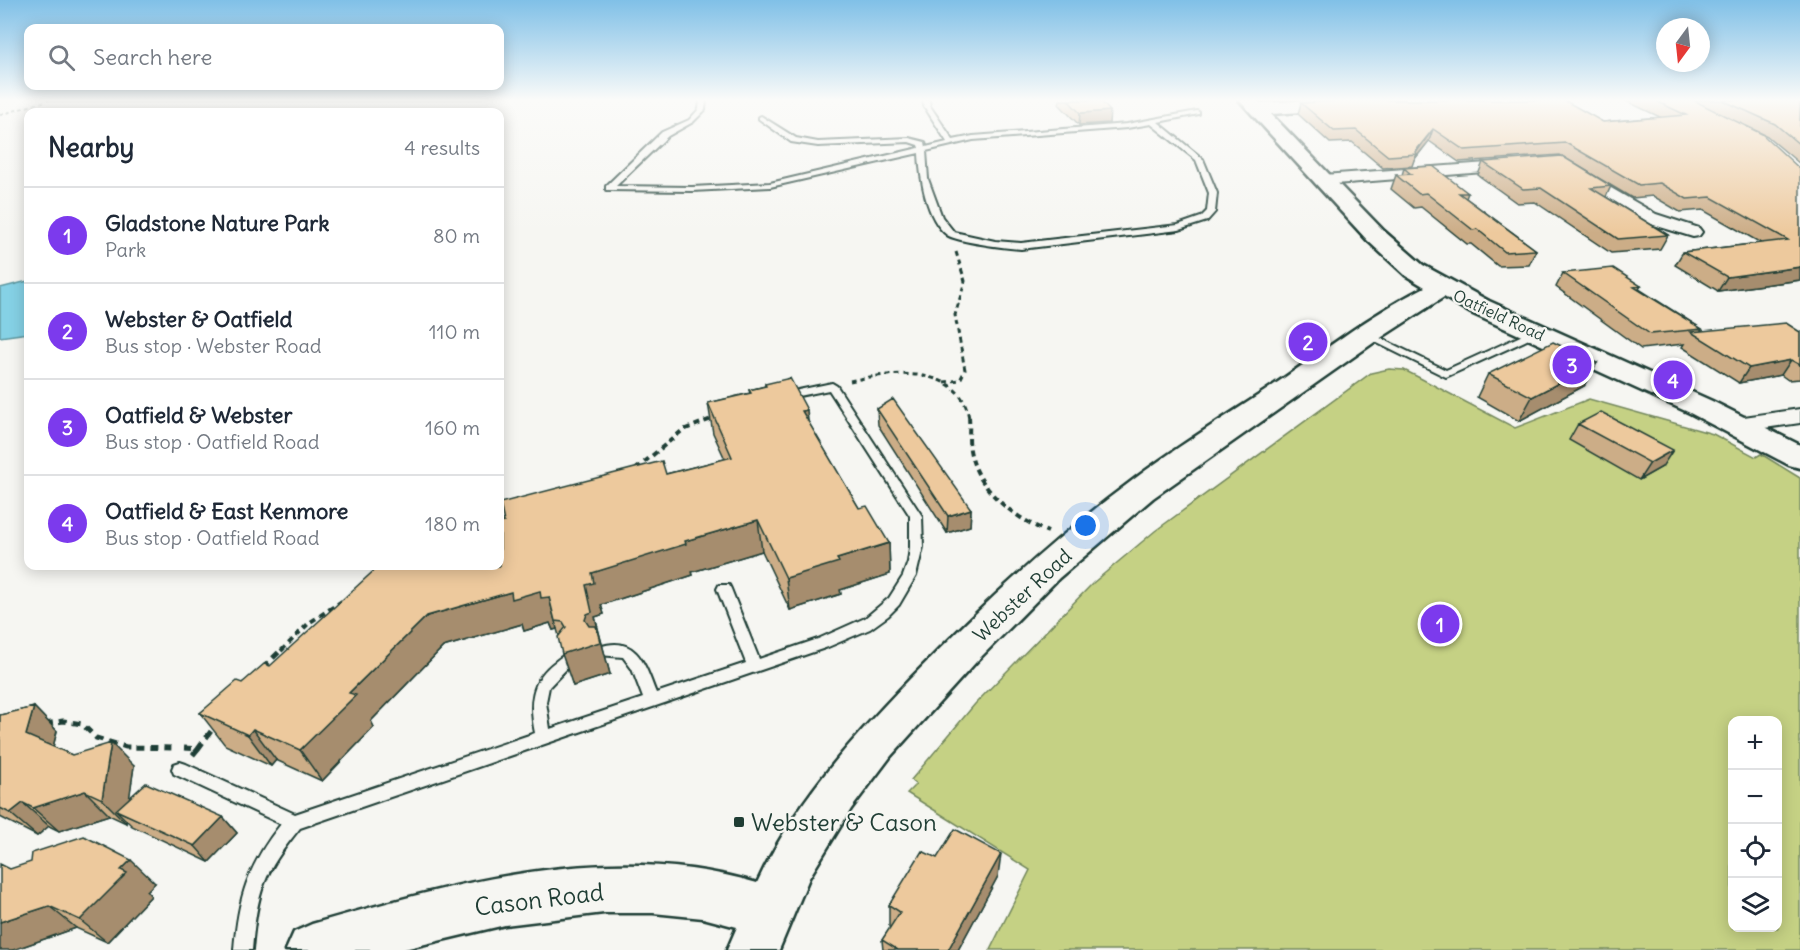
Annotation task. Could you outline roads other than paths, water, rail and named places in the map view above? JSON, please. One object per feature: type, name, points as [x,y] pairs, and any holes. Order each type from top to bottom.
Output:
[{"type":"street","name":"Oatfield Road","points":[[1290,144],[1396,256],[1442,288],[1737,425],[1800,458]]},
{"type":"street","points":[[1559,162],[1650,218],[1693,232]]},
{"type":"street","points":[[1323,180],[1526,165]]},
{"type":"street","name":"Webster Road","points":[[761,931],[791,863],[835,794],[876,743],[938,676],[1029,585],[1141,490],[1366,335],[1417,301],[1442,288]]},
{"type":"street","points":[[1737,425],[1800,416]]},
{"type":"street","name":"Cason Road","points":[[312,950],[470,907],[582,890],[646,889],[703,894],[761,931]]},
{"type":"lane","points":[[654,144],[609,188],[692,189],[770,185],[944,144]]},
{"type":"lane","points":[[922,144],[924,178],[938,218],[951,234],[995,244],[1022,246],[1179,227],[1204,219],[1211,212],[1213,193],[1200,159],[1181,144]]},
{"type":"lane","points":[[1366,335],[1446,374],[1536,332]]},
{"type":"lane","points":[[243,950],[246,911],[255,877],[274,846],[294,822],[823,643],[869,622],[896,601],[911,576],[917,552],[916,516],[832,386],[784,396]]},
{"type":"lane","points":[[724,589],[754,666]]},
{"type":"lane","points":[[604,651],[617,649],[627,652],[635,663],[652,701]]},
{"type":"lane","points":[[544,737],[537,703],[541,685],[550,672],[567,660]]},
{"type":"lane","points":[[180,768],[294,822]]},
{"type":"water","points":[[24,282],[24,334],[0,337],[0,288]]},
{"type":"place","name":"Webster & Oatfield","points":[[1308,342]]},
{"type":"place","name":"Oatfield & Webster","points":[[1572,365]]},
{"type":"place","name":"Oatfield & East Kenmore","points":[[1673,380]]},
{"type":"place","name":"Gladstone Nature Park","points":[[1440,624]]},
{"type":"place","name":"Webster & Cason","points":[[739,822]]}]
